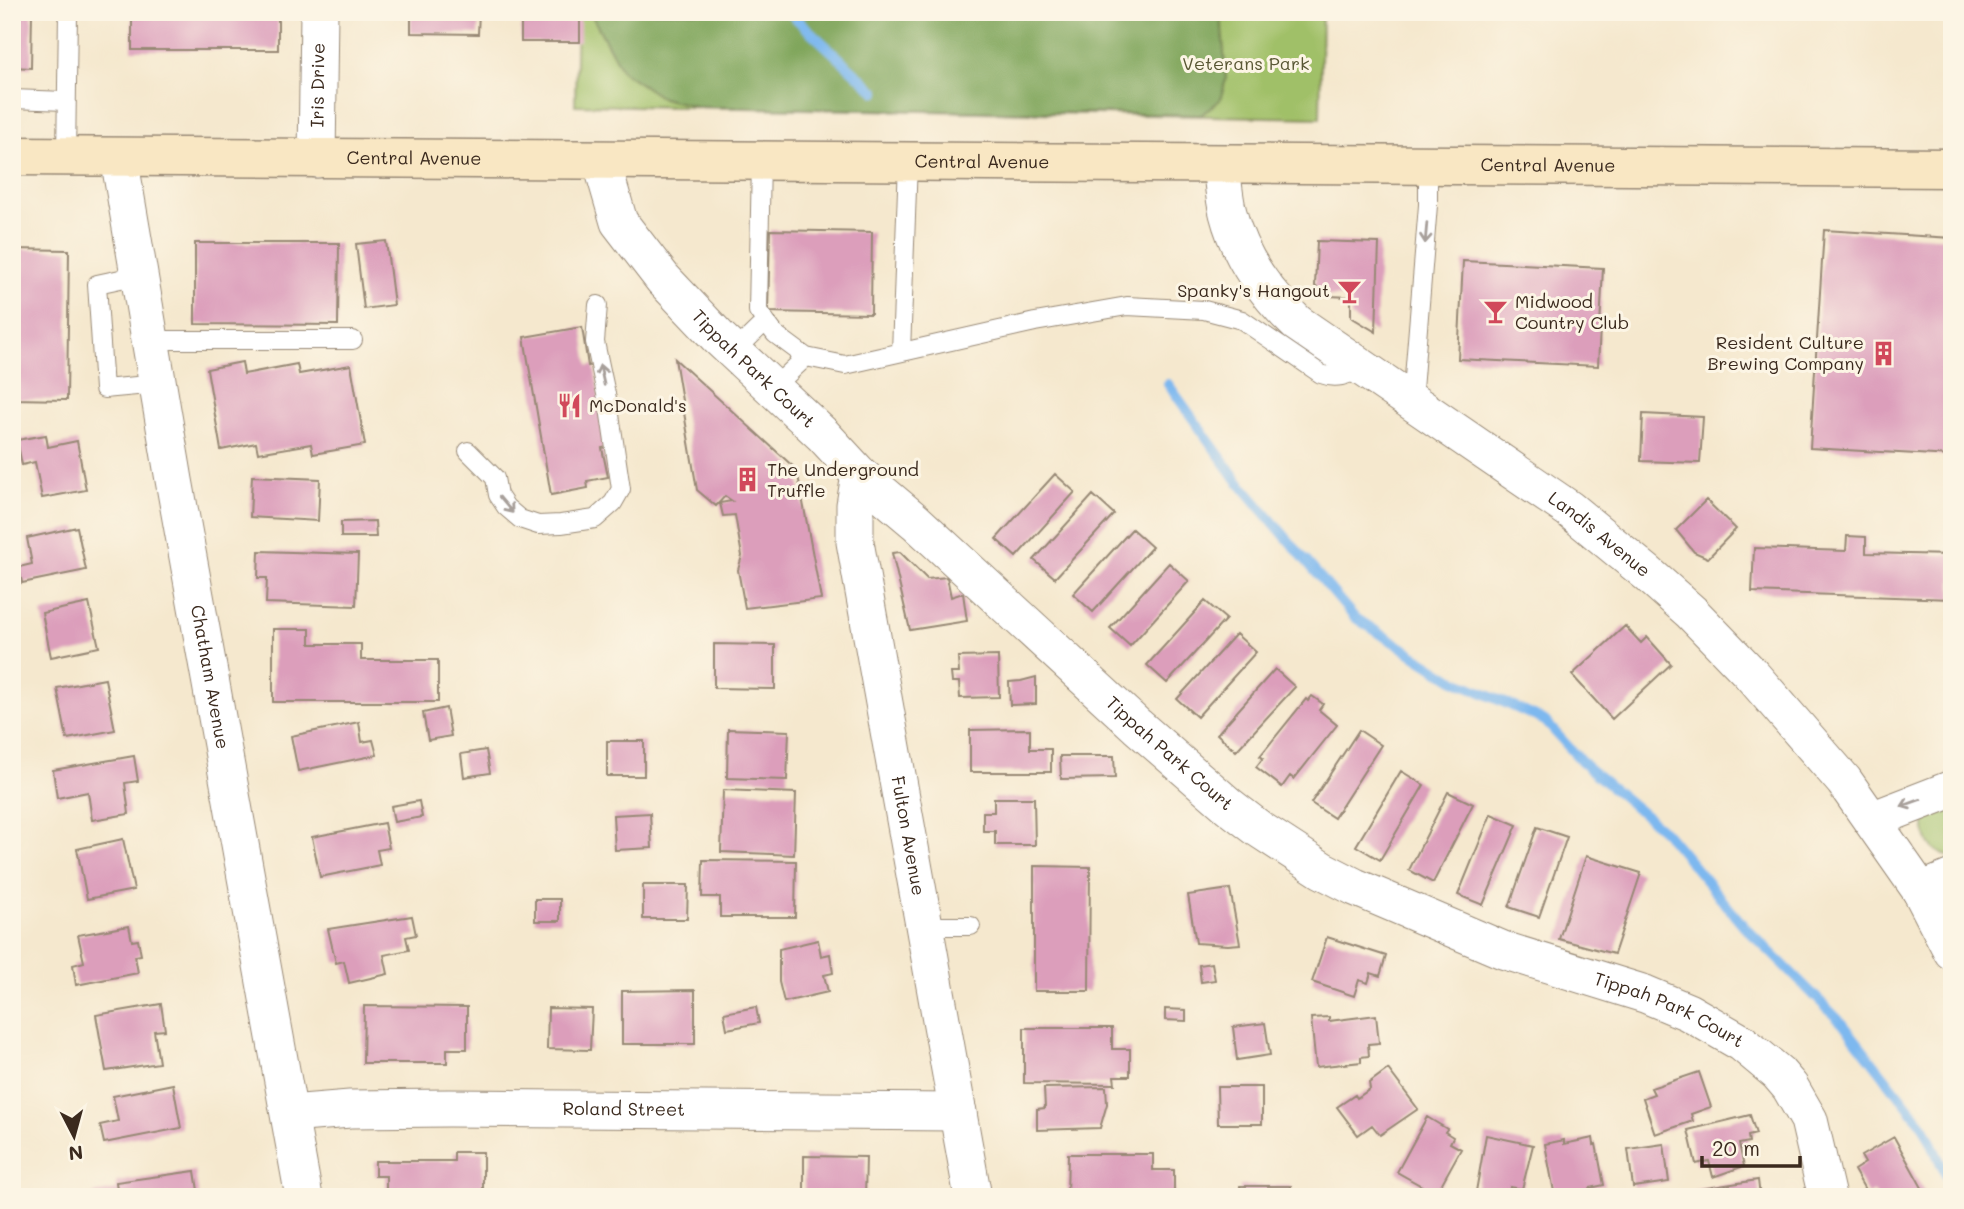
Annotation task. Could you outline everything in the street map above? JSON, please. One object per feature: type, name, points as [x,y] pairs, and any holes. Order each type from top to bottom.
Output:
[{"type":"main road","name":"Central Avenue","points":[[12,156],[1952,168]]},
{"type":"street","name":"Iris Drive","points":[[317,159],[319,12]]},
{"type":"street","name":"Chatham Avenue","points":[[119,157],[304,1197]]},
{"type":"street","name":"Tippah Park Court","points":[[601,160],[619,222],[663,279],[734,352],[823,435],[860,475],[916,522],[1138,726],[1259,830],[1322,870],[1355,887],[1503,950],[1662,1001],[1688,1012],[1742,1043],[1761,1057],[1790,1087],[1809,1121],[1827,1197]]},
{"type":"street","name":"Landis Avenue","points":[[1221,164],[1228,213],[1242,250],[1280,308],[1297,323],[1569,509],[1682,604],[1765,690],[1844,781],[1872,821],[1936,885],[1952,951]]},
{"type":"street","name":"Fulton Avenue","points":[[860,475],[855,505],[855,542],[973,1197]]},
{"type":"street","points":[[1872,821],[1952,789]]},
{"type":"street","name":"Roland Street","points":[[290,1114],[350,1109],[449,1108],[958,1112]]},
{"type":"lane","points":[[66,157],[68,12]]},
{"type":"lane","points":[[12,99],[66,101]]},
{"type":"lane","points":[[761,161],[758,311],[775,334],[806,357],[845,365],[1035,322],[1128,306],[1204,310],[1242,320],[1321,374],[1331,378],[1343,377],[1363,368]]},
{"type":"lane","points":[[901,352],[908,162]]},
{"type":"lane","points":[[1412,402],[1428,205],[1428,165]]},
{"type":"lane","points":[[139,275],[97,284],[104,389],[158,384]]},
{"type":"lane","points":[[468,451],[495,478],[498,495],[506,507],[520,519],[538,525],[594,519],[613,503],[621,489],[609,408],[595,342],[598,305]]},
{"type":"lane","points":[[734,352],[766,321]]},
{"type":"lane","points":[[150,340],[354,340]]},
{"type":"lane","points":[[773,388],[806,357]]},
{"type":"lane","points":[[924,926],[971,926]]},
{"type":"green space","name":"Veterans Park","points":[[577,12],[1322,12],[1320,118],[575,105]]},
{"type":"green space","name":"Veterans Park","points":[[592,12],[1221,12],[1226,79],[1220,100],[1201,115],[699,107],[662,98],[622,71]]},
{"type":"green space","points":[[1952,804],[1952,857],[1932,847],[1926,836],[1925,822],[1927,814]]},
{"type":"building","points":[[12,12],[32,12],[31,68],[12,67]]},
{"type":"building","points":[[132,12],[278,12],[278,50],[132,50]]},
{"type":"building","points":[[411,12],[479,12],[478,34],[411,33]]},
{"type":"building","points":[[521,12],[580,12],[580,42],[521,42]]},
{"type":"building","points":[[770,230],[872,232],[871,314],[768,312]]},
{"type":"building","name":"Resident Culture Brewing Company","points":[[1824,230],[1952,238],[1952,456],[1810,448]]},
{"type":"building","points":[[386,241],[394,305],[364,309],[356,244]]},
{"type":"building","name":"Spanky's Hangout","points":[[1317,241],[1379,243],[1376,332],[1351,317],[1351,297],[1328,296],[1315,286]]},
{"type":"building","points":[[195,243],[339,243],[338,325],[195,324]]},
{"type":"building","points":[[12,249],[69,250],[67,400],[12,399]]},
{"type":"building","points":[[1463,261],[1603,268],[1598,366],[1458,359]]},
{"type":"building","name":"McDonald's","points":[[582,327],[588,366],[594,365],[608,447],[602,448],[608,477],[587,481],[588,488],[551,495],[524,337]]},
{"type":"building","name":"The Underground Truffle","points":[[675,359],[797,470],[821,599],[745,608],[738,570],[742,556],[735,515],[723,516],[720,503],[732,501],[725,496],[716,506],[697,490]]},
{"type":"building","points":[[242,362],[244,374],[297,364],[299,374],[351,365],[365,445],[313,454],[311,444],[258,453],[256,443],[221,450],[207,369]]},
{"type":"building","points":[[1643,414],[1703,417],[1700,463],[1641,461]]},
{"type":"building","points":[[46,435],[48,447],[77,441],[86,490],[42,498],[35,462],[22,465],[17,440]]},
{"type":"building","points":[[1055,474],[1075,492],[1016,557],[996,539]]},
{"type":"building","points":[[252,476],[320,479],[318,521],[250,517]]},
{"type":"building","points":[[1093,495],[1114,514],[1055,578],[1034,560]]},
{"type":"building","points":[[1706,500],[1736,529],[1708,558],[1694,552],[1676,530]]},
{"type":"building","points":[[375,521],[376,537],[341,537],[341,522]]},
{"type":"building","points":[[77,527],[86,570],[22,583],[19,567],[32,564],[27,538]]},
{"type":"building","points":[[1132,529],[1152,547],[1093,612],[1073,594]]},
{"type":"building","points":[[1847,536],[1866,537],[1866,553],[1952,555],[1952,599],[1752,592],[1754,548],[1846,551]]},
{"type":"building","points":[[259,551],[358,554],[356,606],[266,603],[267,578],[258,578]]},
{"type":"building","points":[[900,552],[927,579],[947,577],[951,597],[963,593],[967,621],[910,630],[892,553]]},
{"type":"building","points":[[1169,563],[1189,581],[1130,646],[1110,628]]},
{"type":"building","points":[[1205,601],[1226,619],[1167,683],[1147,665]]},
{"type":"building","points":[[89,603],[99,647],[51,657],[42,613]]},
{"type":"building","points":[[1625,626],[1641,643],[1647,637],[1671,664],[1612,719],[1572,675]]},
{"type":"building","points":[[273,629],[310,629],[310,644],[361,644],[361,660],[438,660],[438,702],[273,702]]},
{"type":"building","points":[[1236,634],[1256,652],[1197,717],[1177,699]]},
{"type":"building","points":[[714,644],[775,645],[775,689],[714,688]]},
{"type":"building","points":[[998,656],[999,697],[960,698],[959,682],[952,682],[951,673],[959,673],[958,657]]},
{"type":"building","points":[[1275,669],[1295,687],[1236,751],[1217,734]]},
{"type":"building","points":[[1036,677],[1036,704],[1010,705],[1009,682]]},
{"type":"building","points":[[105,679],[115,730],[67,739],[57,688]]},
{"type":"building","points":[[1312,696],[1323,704],[1319,710],[1337,725],[1294,779],[1290,776],[1282,787],[1256,767],[1263,758],[1260,756],[1306,699],[1308,701]]},
{"type":"building","points":[[446,708],[451,736],[428,740],[423,713]]},
{"type":"building","points":[[359,722],[362,742],[373,740],[377,755],[298,771],[291,736]]},
{"type":"building","points":[[728,729],[789,731],[787,780],[727,778]]},
{"type":"building","points":[[1030,729],[1030,749],[1051,749],[1051,772],[970,772],[970,730]]},
{"type":"building","points":[[1359,730],[1381,745],[1334,818],[1311,803]]},
{"type":"building","points":[[607,741],[644,741],[644,776],[607,776]]},
{"type":"building","points":[[486,750],[490,773],[464,777],[461,754]]},
{"type":"building","points":[[134,756],[138,781],[125,783],[129,814],[92,820],[88,792],[57,798],[53,770]]},
{"type":"building","points":[[1060,756],[1114,756],[1115,778],[1061,779]]},
{"type":"building","points":[[1401,771],[1424,785],[1380,860],[1356,846]]},
{"type":"building","points":[[723,790],[796,793],[794,855],[721,852]]},
{"type":"building","points":[[1448,792],[1473,804],[1433,883],[1409,870]]},
{"type":"building","points":[[994,798],[1034,798],[1035,845],[995,845],[995,831],[983,831],[983,812],[994,812]]},
{"type":"building","points":[[419,801],[422,817],[394,822],[391,806]]},
{"type":"building","points":[[650,813],[652,848],[615,850],[613,815]]},
{"type":"building","points":[[1491,814],[1517,825],[1483,905],[1458,895]]},
{"type":"building","points":[[384,823],[389,848],[377,850],[380,865],[320,877],[312,837]]},
{"type":"building","points":[[1537,827],[1567,837],[1539,917],[1509,907]]},
{"type":"building","points":[[123,839],[134,890],[87,899],[77,849]]},
{"type":"building","points":[[1586,856],[1641,873],[1614,954],[1559,939]]},
{"type":"building","points":[[703,860],[796,861],[795,917],[720,917],[720,897],[702,897]]},
{"type":"building","points":[[1034,866],[1090,867],[1089,991],[1034,991]]},
{"type":"building","points":[[643,885],[688,885],[687,919],[643,919]]},
{"type":"building","points":[[1230,889],[1240,944],[1196,943],[1188,895]]},
{"type":"building","points":[[535,899],[560,899],[560,921],[535,921]]},
{"type":"building","points":[[412,916],[416,935],[406,937],[409,950],[384,955],[388,974],[349,983],[344,961],[336,963],[328,929]]},
{"type":"building","points":[[129,926],[132,941],[138,940],[141,955],[135,956],[138,973],[76,985],[73,965],[84,962],[78,935]]},
{"type":"building","points":[[1327,937],[1386,956],[1380,976],[1371,973],[1368,983],[1359,980],[1354,996],[1312,982]]},
{"type":"building","points":[[818,940],[821,956],[830,954],[833,973],[824,975],[828,992],[784,1002],[779,982],[779,949]]},
{"type":"building","points":[[1212,963],[1215,980],[1201,982],[1199,965]]},
{"type":"building","points":[[695,990],[695,1044],[622,1044],[622,991]]},
{"type":"building","points":[[161,1004],[165,1030],[154,1031],[159,1063],[106,1071],[96,1015]]},
{"type":"building","points":[[364,1006],[467,1007],[467,1049],[447,1049],[447,1063],[363,1063]]},
{"type":"building","points":[[756,1007],[759,1023],[727,1029],[724,1013]]},
{"type":"building","points":[[548,1008],[592,1009],[590,1050],[547,1049]]},
{"type":"building","points":[[1165,1009],[1186,1010],[1186,1021],[1165,1020]]},
{"type":"building","points":[[1376,1015],[1379,1043],[1368,1044],[1369,1056],[1361,1057],[1361,1062],[1316,1067],[1311,1018],[1329,1017],[1329,1021]]},
{"type":"building","points":[[1265,1023],[1270,1055],[1237,1060],[1233,1027]]},
{"type":"building","points":[[1024,1028],[1112,1028],[1112,1049],[1130,1049],[1130,1076],[1114,1076],[1115,1084],[1024,1083]]},
{"type":"building","points":[[1388,1069],[1418,1109],[1380,1135],[1372,1125],[1358,1135],[1337,1107],[1370,1089],[1369,1083]]},
{"type":"building","points":[[1699,1072],[1711,1107],[1691,1114],[1693,1121],[1655,1134],[1643,1098],[1654,1094],[1651,1088]]},
{"type":"building","points":[[173,1084],[181,1128],[104,1143],[100,1125],[118,1121],[113,1096]]},
{"type":"building","points":[[1106,1087],[1107,1104],[1100,1128],[1037,1130],[1037,1109],[1045,1108],[1044,1088]]},
{"type":"building","points":[[1217,1087],[1262,1087],[1262,1124],[1218,1124]]},
{"type":"building","points":[[1750,1115],[1756,1134],[1748,1136],[1749,1142],[1739,1144],[1744,1166],[1713,1177],[1709,1161],[1696,1164],[1688,1130]]},
{"type":"building","points":[[1427,1117],[1447,1129],[1445,1132],[1453,1137],[1450,1143],[1461,1149],[1436,1194],[1397,1172]]},
{"type":"building","points":[[1486,1135],[1533,1145],[1522,1189],[1510,1187],[1508,1197],[1475,1197]]},
{"type":"building","points":[[1894,1137],[1926,1195],[1877,1197],[1874,1192],[1868,1195],[1854,1170],[1865,1163],[1861,1156]]},
{"type":"building","points":[[1593,1138],[1604,1185],[1590,1188],[1592,1197],[1555,1197],[1545,1144],[1564,1140],[1564,1144]]},
{"type":"building","points":[[1664,1144],[1669,1182],[1633,1187],[1628,1149]]},
{"type":"building","points":[[454,1152],[483,1152],[483,1197],[386,1197],[386,1176],[375,1176],[375,1161],[454,1161]]},
{"type":"building","points":[[1068,1154],[1153,1154],[1153,1170],[1174,1170],[1174,1197],[1067,1197]]},
{"type":"building","points":[[804,1156],[866,1157],[865,1197],[795,1197],[795,1192],[804,1193]]},
{"type":"building","points":[[195,1171],[199,1197],[93,1197],[92,1194],[117,1190],[116,1182]]},
{"type":"building","points":[[1758,1180],[1760,1197],[1694,1197],[1693,1190]]},
{"type":"building","points":[[1240,1186],[1291,1186],[1291,1197],[1240,1197]]},
{"type":"building","points":[[536,1191],[536,1197],[513,1197],[513,1192]]},
{"type":"waterway","points":[[789,12],[876,92]]},
{"type":"waterway","points":[[1168,384],[1237,480],[1354,617],[1450,678],[1545,721],[1586,766],[1665,832],[1744,926],[1844,1025],[1924,1127],[1952,1188]]},
{"type":"place","name":"Spanky's Hangout","points":[[1350,291]]},
{"type":"place","name":"Midwood Country Club","points":[[1495,312]]},
{"type":"place","name":"Resident Culture Brewing Company","points":[[1884,353]]},
{"type":"place","name":"McDonald's","points":[[569,406]]},
{"type":"place","name":"The Underground Truffle","points":[[747,480]]}]
